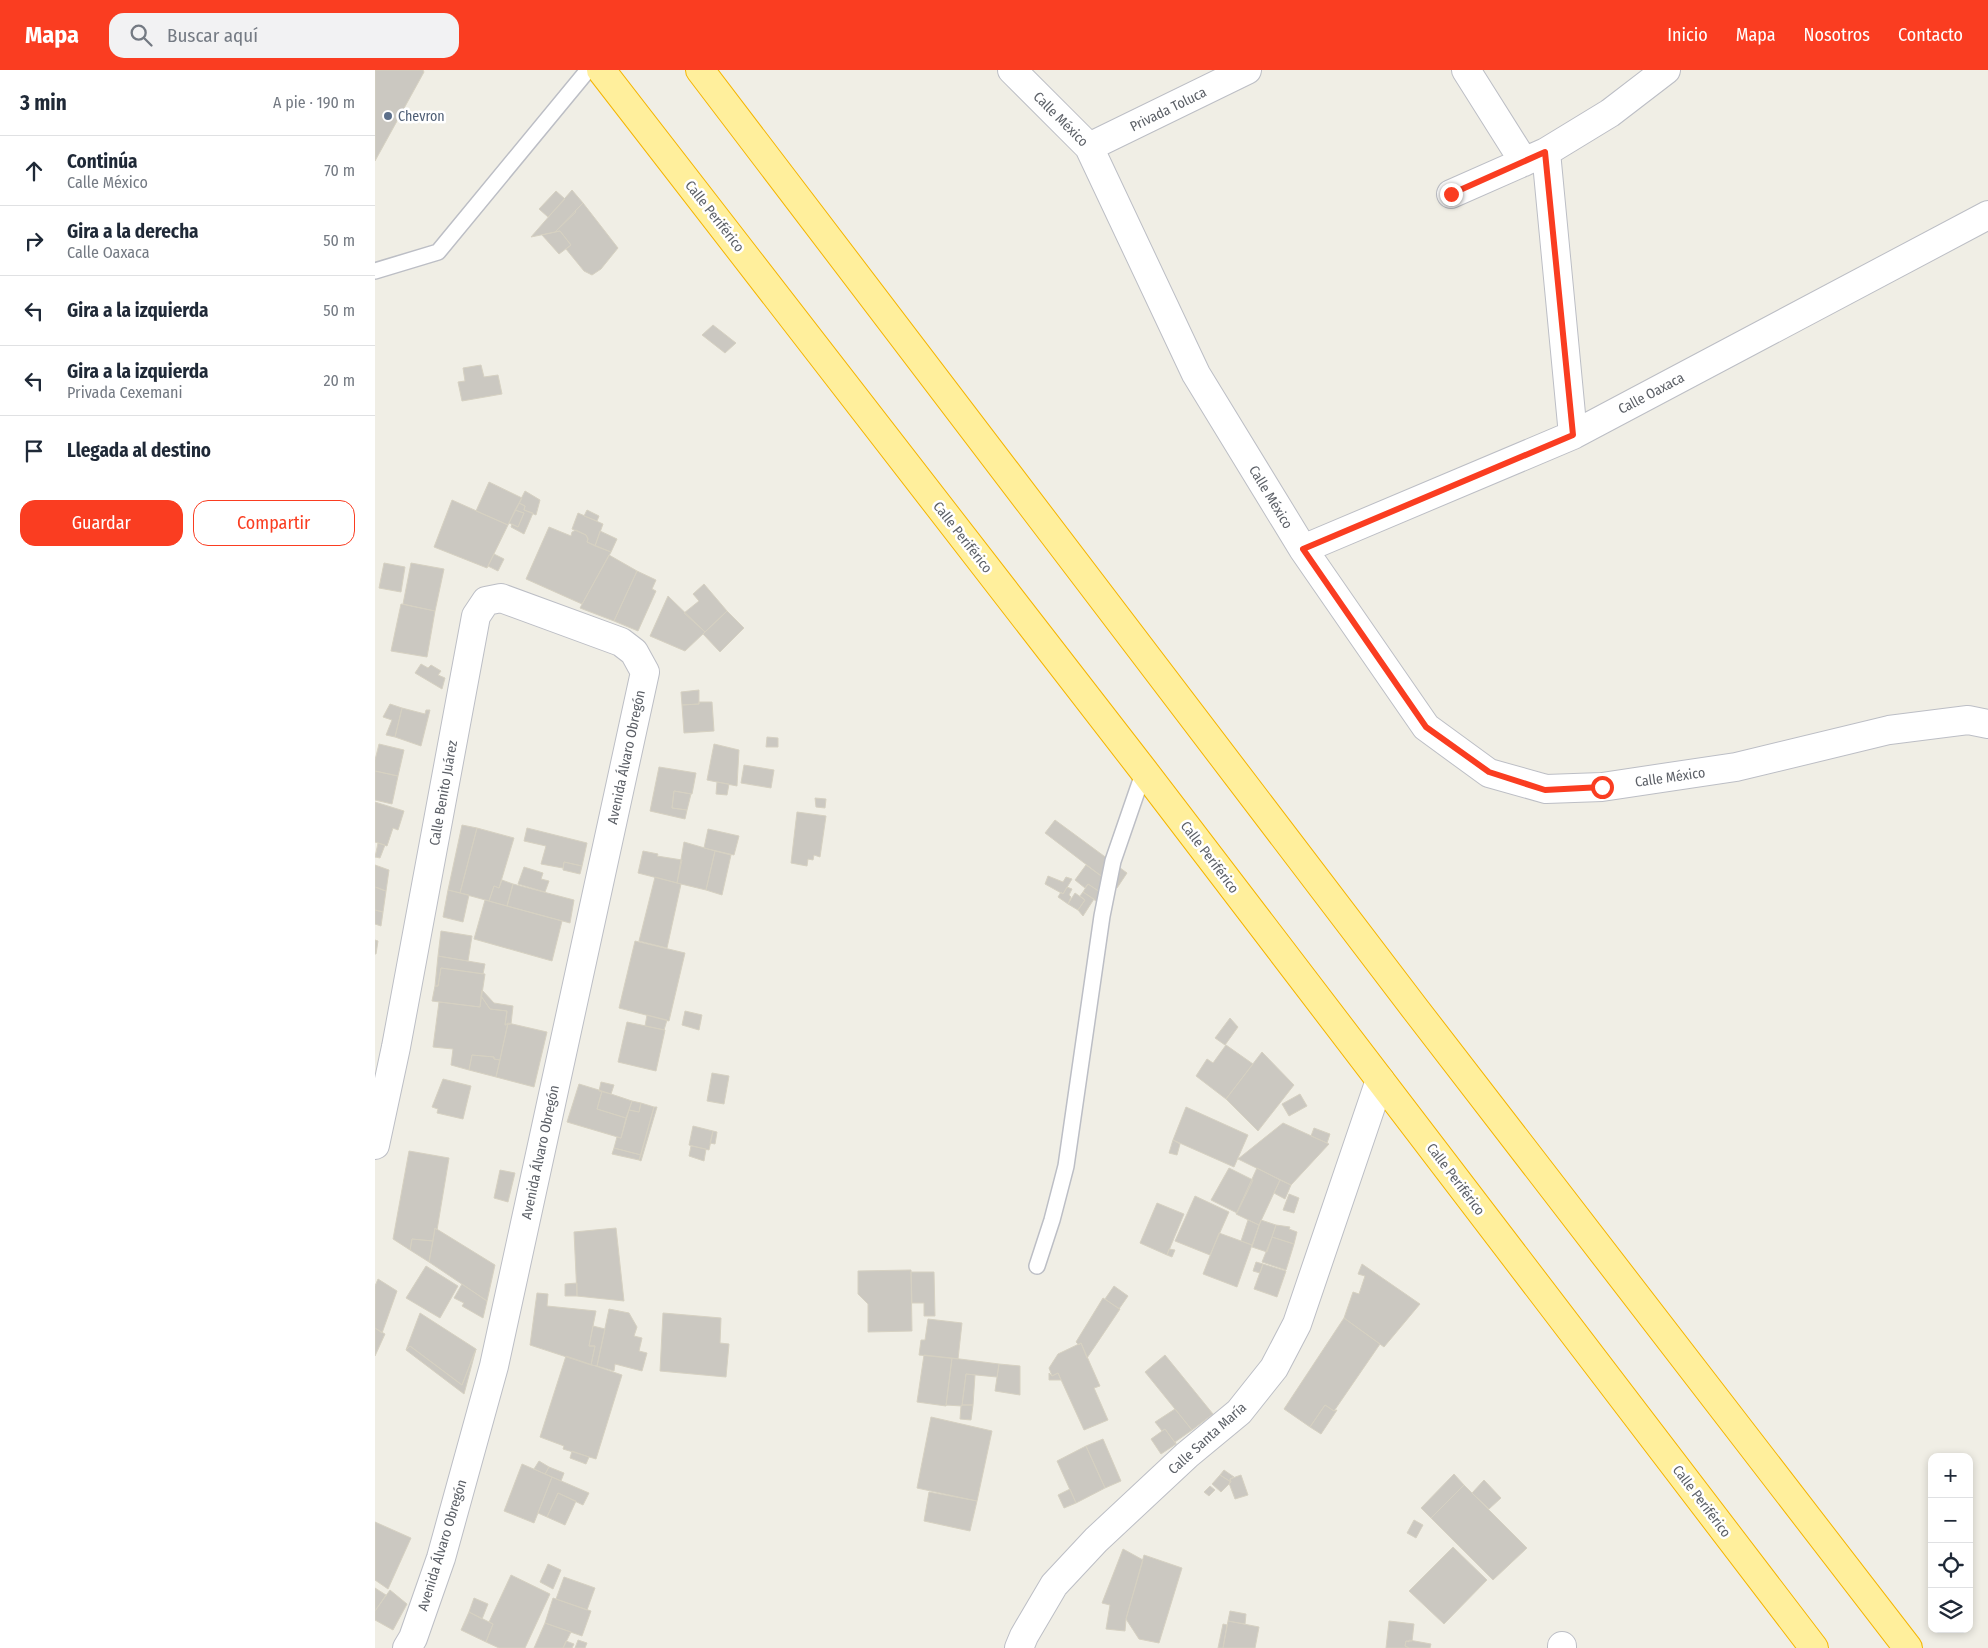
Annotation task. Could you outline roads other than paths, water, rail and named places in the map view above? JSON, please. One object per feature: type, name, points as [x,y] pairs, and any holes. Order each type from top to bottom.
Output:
[{"type":"highway","name":"Calle Periférico","points":[[601,70],[1144,771],[1814,1648]]},
{"type":"highway","points":[[700,70],[1422,1018],[1908,1648]]},
{"type":"street","name":"Calle México","points":[[1012,70],[1089,147],[1196,374],[1303,549],[1426,727],[1489,772],[1545,790],[1602,787],[1736,768],[1889,730],[1968,720],[1988,724]]},
{"type":"street","name":"Privada Toluca","points":[[1089,147],[1247,70]]},
{"type":"street","points":[[1466,70],[1535,157],[1573,435]]},
{"type":"street","points":[[1451,194],[1535,157],[1610,113],[1665,70]]},
{"type":"street","name":"Calle Oaxaca","points":[[1303,549],[1573,435],[1988,215]]},
{"type":"street","name":"Calle Benito Juárez","points":[[375,1145],[398,1037],[475,616],[486,601],[501,598],[621,642],[635,652]]},
{"type":"street","name":"Avenida Álvaro Obregón","points":[[407,1648],[413,1638],[441,1558],[494,1366],[645,672],[635,652]]},
{"type":"street","name":"Calle Santa María","points":[[1019,1648],[1023,1636],[1054,1585],[1096,1540],[1180,1461],[1239,1412],[1274,1368],[1297,1324],[1380,1080]]},
{"type":"lane","points":[[375,271],[438,252],[588,70]]},
{"type":"lane","points":[[1037,1266],[1052,1220],[1065,1166],[1101,926],[1113,861],[1144,771]]},
{"type":"place","name":"Chevron","points":[[388,116]]}]
